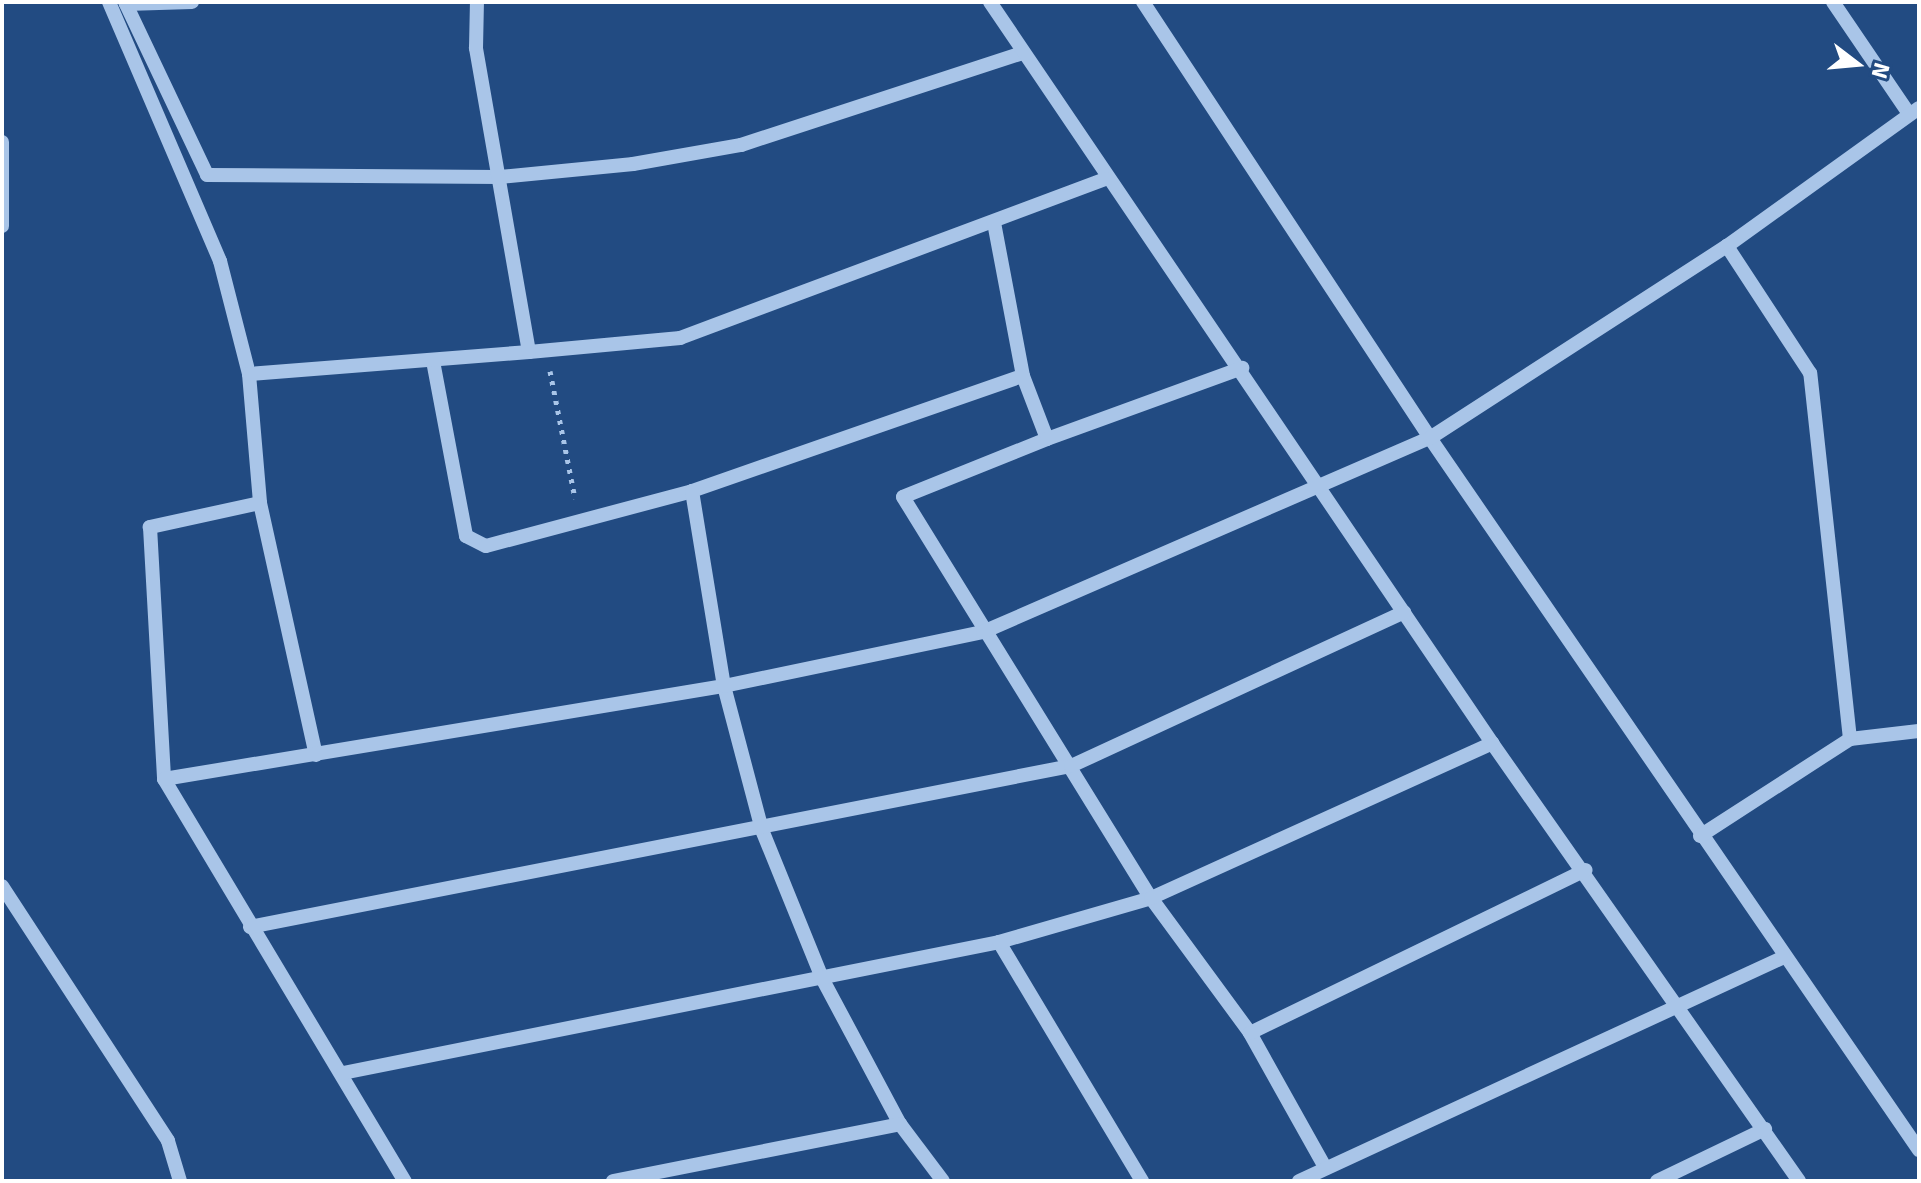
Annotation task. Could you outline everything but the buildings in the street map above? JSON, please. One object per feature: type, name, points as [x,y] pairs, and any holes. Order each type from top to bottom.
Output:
[{"type":"street","points":[[109,2],[220,261],[249,374],[260,503],[316,755]]},
{"type":"street","points":[[192,2],[126,3],[207,175],[500,177],[741,145],[1019,54]]},
{"type":"street","points":[[477,2],[476,48],[529,352]]},
{"type":"street","points":[[990,2],[1019,54],[1242,368],[1492,743],[1585,870],[1799,1181]]},
{"type":"street","points":[[1143,2],[1430,438],[1700,836],[1917,1141]]},
{"type":"street","points":[[164,779],[724,686],[983,632],[1430,438],[1727,246],[1914,111],[1833,2]]},
{"type":"street","points":[[2,142],[2,226]]},
{"type":"street","points":[[249,374],[680,338],[1105,179]]},
{"type":"street","points":[[994,222],[1023,376],[1047,439]]},
{"type":"street","points":[[1727,246],[1810,373],[1850,739]]},
{"type":"street","points":[[433,361],[466,536],[486,546],[692,491],[1023,376]]},
{"type":"street","points":[[1242,368],[1047,439],[903,497],[983,632],[1071,766],[1151,898],[1250,1033],[1325,1167]]},
{"type":"street","points":[[692,491],[724,686],[762,830],[823,980],[900,1124],[943,1181]]},
{"type":"street","points":[[260,503],[150,527],[164,779],[405,1181]]},
{"type":"street","points":[[250,927],[762,830],[1071,766],[1404,612]]},
{"type":"street","points":[[1700,836],[1850,739],[1919,731]]},
{"type":"street","points":[[343,1073],[823,980],[999,942],[1151,898],[1492,743]]},
{"type":"street","points":[[1250,1033],[1585,870]]},
{"type":"street","points":[[2,886],[168,1141],[180,1181]]},
{"type":"street","points":[[999,942],[1142,1181]]},
{"type":"street","points":[[1299,1181],[1784,957]]},
{"type":"street","points":[[613,1181],[900,1124]]},
{"type":"street","points":[[1657,1181],[1765,1129]]}]
